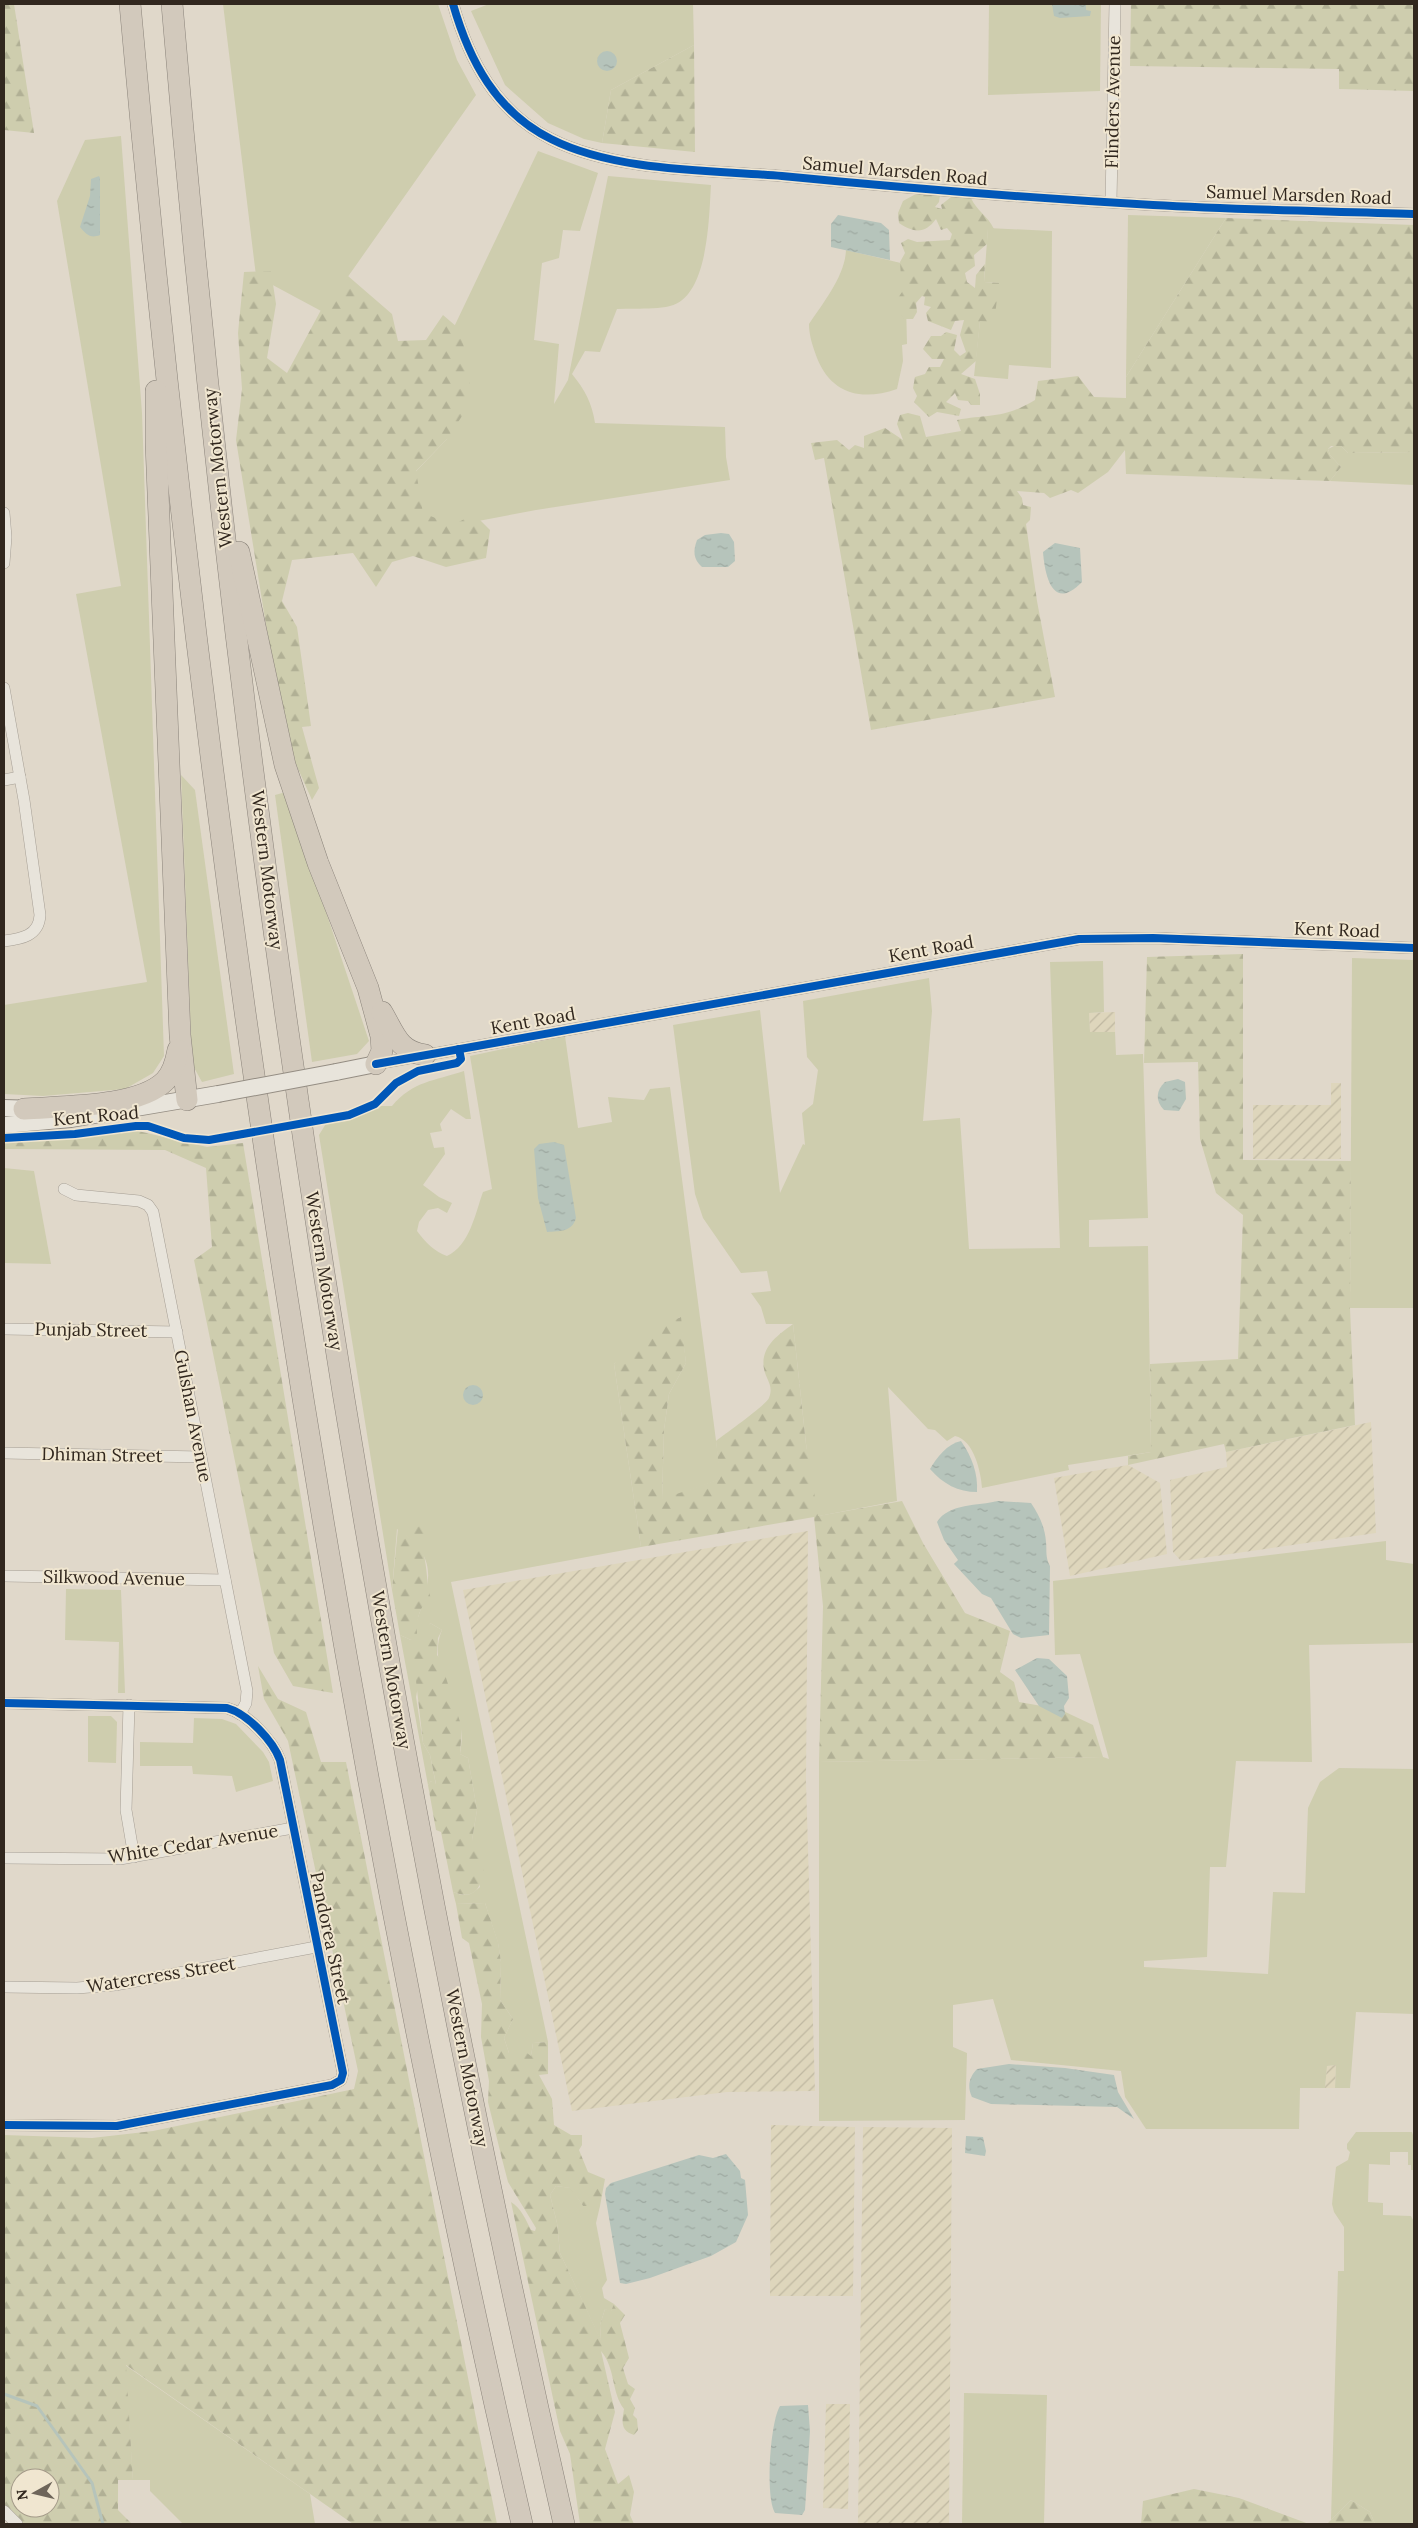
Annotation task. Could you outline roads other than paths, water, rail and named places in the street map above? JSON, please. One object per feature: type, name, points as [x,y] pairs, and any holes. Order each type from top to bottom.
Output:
[{"type":"highway","points":[[130,4],[158,301],[190,593],[212,770],[262,1129],[317,1482],[363,1748],[405,1967],[475,2309],[522,2524]]},
{"type":"highway","name":"Western Motorway","points":[[172,4],[215,452],[280,974],[307,1162],[363,1506],[409,1769],[470,2085],[564,2524]]},
{"type":"highway","points":[[158,301],[156,443],[180,1035],[187,1100]]},
{"type":"highway","points":[[215,452],[285,765],[318,863],[368,988],[382,1044],[382,1051],[376,1064]]},
{"type":"highway","points":[[368,988],[403,1047],[414,1054],[425,1056]]},
{"type":"highway","points":[[14,1109],[120,1101],[151,1090],[167,1080],[172,1071],[176,1060],[180,1035]]},
{"type":"main road","name":"Kent Road","points":[[4,1125],[71,1120],[376,1064]]},
{"type":"main road","name":"Kent Road","points":[[14,1109],[116,1112]]},
{"type":"street","name":"Samuel Marsden Road","points":[[453,4],[466,44],[478,69],[506,106],[549,139],[598,157],[665,166],[905,188],[1111,201],[1414,214]]},
{"type":"street","name":"Flinders Avenue","points":[[1111,201],[1115,4]]},
{"type":"street","points":[[4,513],[6,537],[4,563]]},
{"type":"street","points":[[4,688],[20,777],[40,919],[36,929],[28,936],[4,941]]},
{"type":"street","points":[[4,780],[20,777]]},
{"type":"street","name":"Kent Road","points":[[376,1064],[1079,939],[1153,938],[1414,948]]},
{"type":"street","name":"Gulshan Avenue","points":[[64,1190],[76,1195],[139,1200],[152,1209],[247,1691],[246,1703],[240,1714]]},
{"type":"street","name":"Punjab Street","points":[[4,1329],[177,1332]]},
{"type":"street","name":"Dhiman Street","points":[[4,1453],[201,1457]]},
{"type":"street","name":"Silkwood Avenue","points":[[4,1576],[225,1580]]},
{"type":"street","name":"Pandorea Street","points":[[4,1703],[219,1707],[240,1714],[272,1744],[278,1755],[343,2073],[341,2080],[336,2084],[117,2126],[4,2125]]},
{"type":"street","points":[[129,1705],[126,1810],[134,1858]]},
{"type":"street","name":"White Cedar Avenue","points":[[4,1858],[134,1858],[293,1828]]},
{"type":"street","name":"Watercress Street","points":[[4,1987],[77,1988],[115,1985],[316,1947]]},
{"type":"street","points":[[4,2511],[17,2524]]},
{"type":"water","points":[[1052,4],[1086,4],[1086,10],[1091,11],[1090,16],[1060,18],[1054,16]]},
{"type":"water","points":[[607,51],[614,54],[617,61],[614,68],[607,71],[600,68],[597,61],[600,54]]},
{"type":"water","points":[[99,176],[100,235],[91,236],[86,234],[80,227],[90,196],[91,179]]},
{"type":"water","points":[[838,215],[881,223],[889,230],[890,260],[831,247],[831,224]]},
{"type":"water","points":[[729,534],[734,542],[735,561],[728,567],[702,567],[695,555],[697,540],[705,535]]},
{"type":"water","points":[[1055,543],[1080,548],[1082,582],[1072,590],[1064,593],[1057,592],[1052,588],[1044,562],[1043,552]]},
{"type":"water","points":[[1178,1079],[1185,1082],[1186,1099],[1179,1111],[1164,1110],[1159,1103],[1158,1092],[1165,1082]]},
{"type":"water","points":[[554,1142],[564,1145],[576,1218],[572,1226],[568,1228],[561,1231],[547,1232],[538,1198],[534,1149],[539,1144]]},
{"type":"water","points":[[473,1385],[480,1388],[483,1395],[480,1402],[473,1405],[466,1402],[463,1395],[466,1388]]},
{"type":"water","points":[[961,1441],[974,1465],[977,1492],[957,1489],[940,1479],[930,1469],[943,1452],[951,1445]]},
{"type":"water","points":[[998,1501],[1031,1503],[1041,1521],[1050,1566],[1049,1635],[1021,1638],[1013,1634],[991,1598],[982,1594],[954,1564],[958,1560],[944,1540],[937,1522],[942,1516],[956,1508]]},
{"type":"water","points":[[1037,1658],[1049,1659],[1067,1676],[1069,1698],[1064,1706],[1065,1714],[1062,1718],[1039,1706],[1015,1670]]},
{"type":"water","points":[[1009,2064],[1065,2068],[1114,2075],[1118,2092],[1134,2119],[1117,2107],[991,2104],[972,2097],[970,2082],[972,2075],[977,2069]]},
{"type":"water","points":[[966,2136],[983,2137],[986,2151],[985,2156],[965,2153]]},
{"type":"water","points":[[726,2154],[740,2171],[741,2178],[745,2180],[748,2215],[736,2242],[711,2256],[650,2278],[626,2284],[620,2283],[605,2194],[606,2188],[611,2183],[699,2155],[713,2158]]},
{"type":"water","points":[[808,2405],[810,2431],[805,2510],[802,2515],[775,2513],[770,2492],[770,2459],[771,2443],[777,2415],[780,2406]]},
{"type":"waterway","points":[[4,2394],[37,2406],[92,2483],[103,2524]]}]
